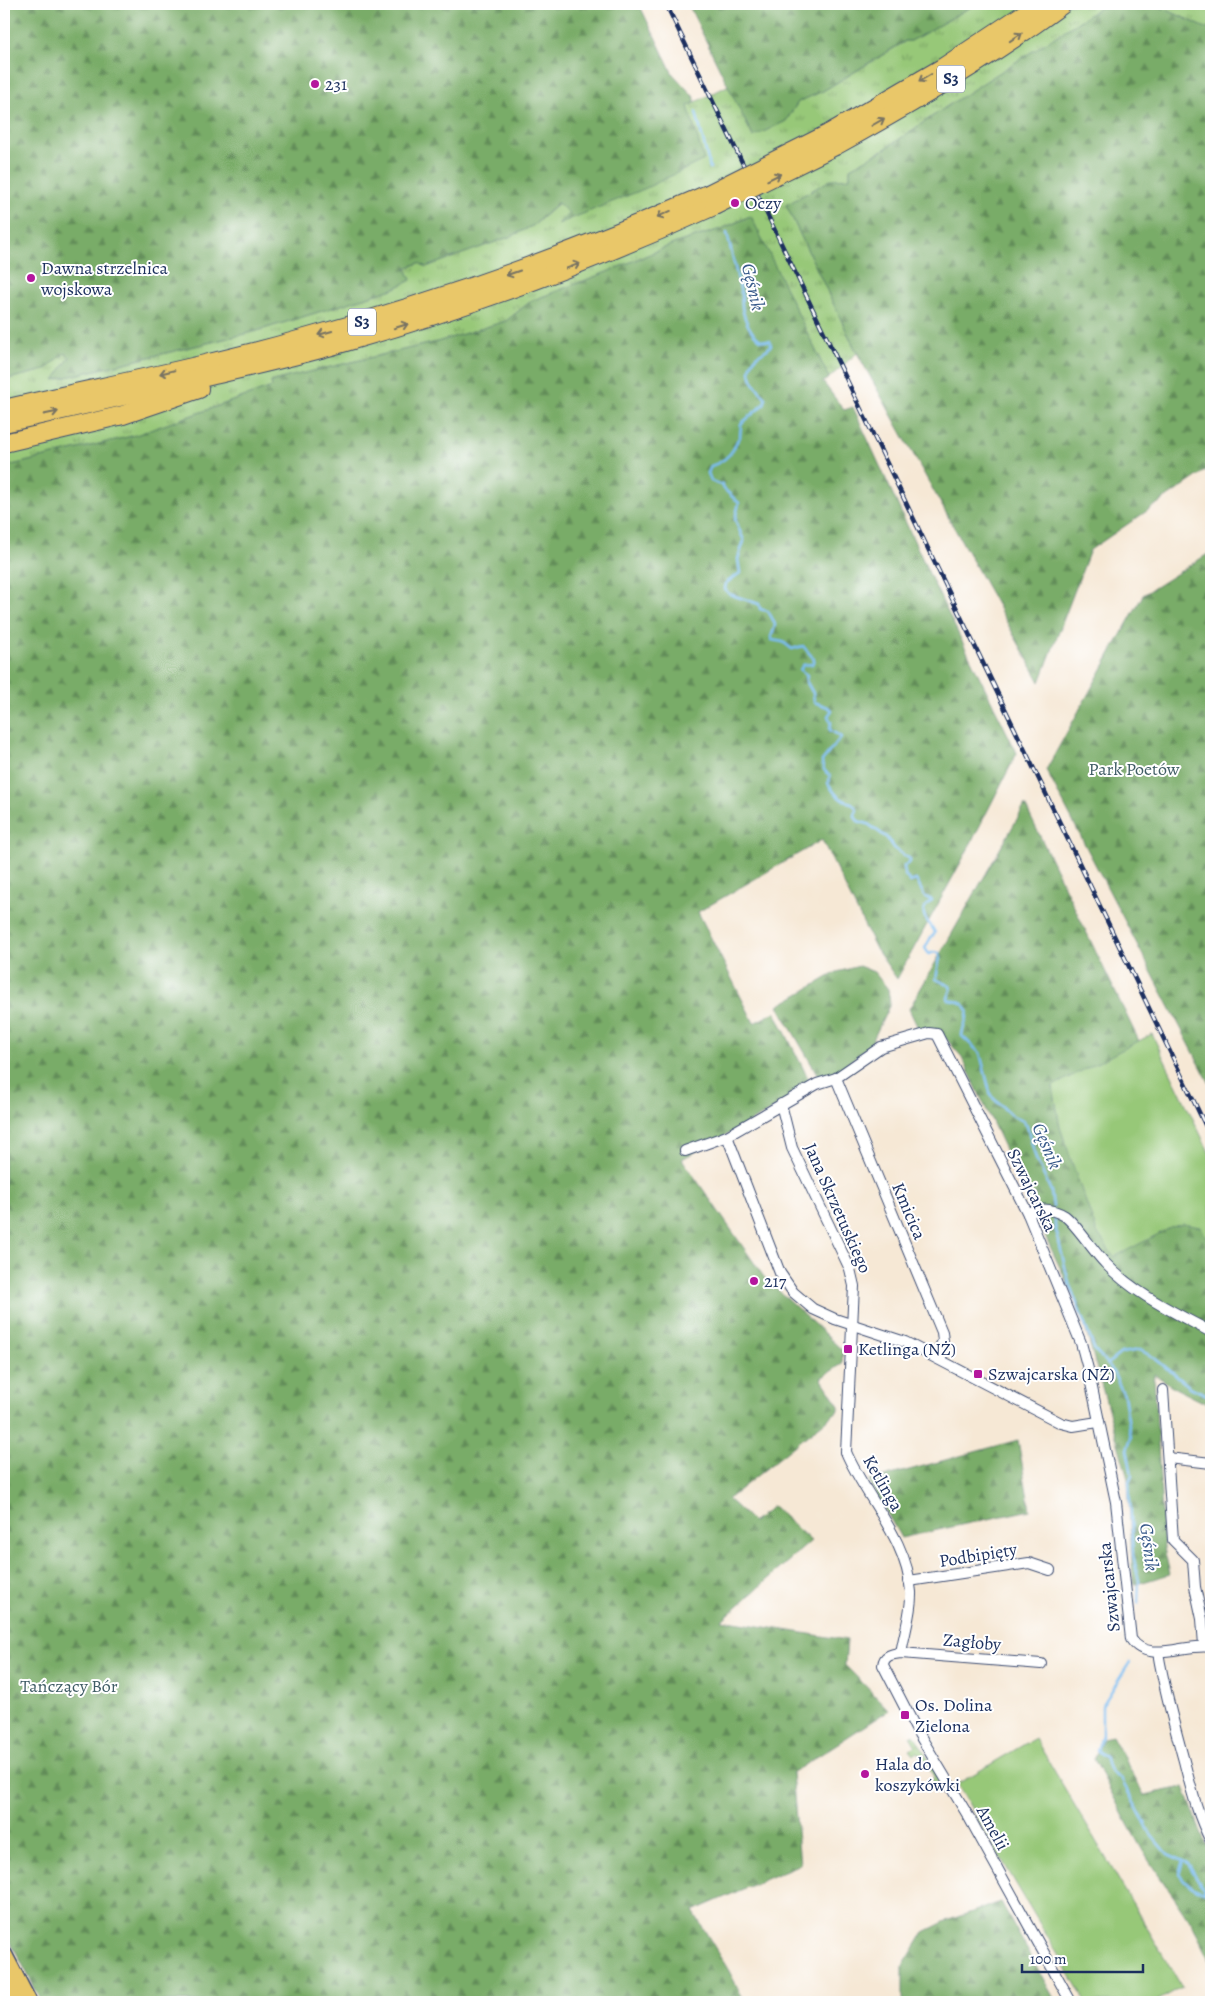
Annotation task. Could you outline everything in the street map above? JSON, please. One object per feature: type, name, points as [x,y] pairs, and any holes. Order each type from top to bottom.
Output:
[{"type":"highway","name":"S3","points":[[832,140],[1039,4]]},
{"type":"highway","name":"S3","points":[[4,423],[253,366],[351,341],[511,289],[651,235],[711,200],[946,82],[1063,4]]},
{"type":"highway","name":"S3","points":[[4,409],[301,340],[412,307],[524,270],[711,200]]},
{"type":"highway","points":[[4,443],[123,416],[196,390],[253,366]]},
{"type":"main road","points":[[4,1954],[29,2002]]},
{"type":"main road","points":[[4,1983],[14,2002]]},
{"type":"street","name":"Szwajcarska","points":[[685,1151],[728,1136],[817,1084],[836,1078],[881,1047],[929,1034],[937,1034],[1028,1214],[1080,1343],[1088,1369],[1118,1514],[1129,1631],[1133,1642],[1140,1648],[1158,1652]]},
{"type":"street","name":"Kmicica","points":[[836,1078],[942,1332],[943,1341],[935,1357]]},
{"type":"street","name":"Jana Skrzetuskiego","points":[[781,1104],[792,1148],[850,1269],[854,1286],[854,1326]]},
{"type":"street","points":[[728,1136],[780,1273],[793,1292],[813,1310],[854,1326],[905,1342],[1061,1423],[1070,1426],[1098,1422]]},
{"type":"street","points":[[1028,1214],[1048,1209],[1066,1217],[1105,1263],[1127,1283],[1170,1310],[1211,1332]]},
{"type":"street","name":"Ketlinga","points":[[854,1326],[846,1452],[852,1466],[880,1510],[904,1560],[909,1582],[910,1602],[901,1653]]},
{"type":"street","points":[[1163,1390],[1173,1540],[1193,1560],[1208,1646],[1193,1645],[1158,1652],[1189,1782],[1211,1841]]},
{"type":"street","points":[[1168,1458],[1211,1463]]},
{"type":"street","name":"Podbipięty","points":[[909,1582],[1029,1563],[1050,1570]]},
{"type":"street","name":"Zagłoby","points":[[901,1653],[1041,1664]]},
{"type":"street","name":"Amelii","points":[[901,1653],[888,1656],[884,1660],[883,1665],[887,1675],[1070,2002]]},
{"type":"green space","points":[[4,4],[639,4],[673,74],[695,98],[695,103],[688,106],[704,160],[644,189],[558,224],[569,213],[558,203],[534,225],[512,236],[426,267],[419,263],[406,268],[411,280],[393,289],[257,331],[54,380],[70,357],[65,353],[45,370],[4,380]]},
{"type":"green space","points":[[688,4],[976,4],[911,41],[905,41],[823,91],[798,102],[786,121],[753,137]]},
{"type":"green space","points":[[976,4],[1106,4],[949,105],[885,149],[850,168],[850,178],[786,205],[857,353],[829,378],[750,216],[721,229],[676,243],[531,301],[506,321],[437,342],[288,377],[271,382],[272,387],[136,435],[4,467],[4,380],[45,370],[65,352],[71,357],[55,380],[257,331],[393,289],[411,280],[406,269],[419,263],[426,267],[512,236],[534,225],[559,203],[569,213],[559,223],[688,106],[729,85],[753,136],[786,121],[798,102],[823,91],[906,41],[911,41]]},
{"type":"green space","points":[[1106,4],[1154,4],[1208,29],[1211,26],[1211,467],[1090,550],[1040,682],[857,353],[786,205],[832,179],[850,178],[850,168],[885,149],[949,105]]},
{"type":"green space","points":[[1154,4],[1211,4],[1211,26],[1208,29]]},
{"type":"green space","name":"Tańczący Bór","points":[[751,216],[829,378],[823,382],[844,410],[853,407],[933,582],[1017,753],[966,853],[897,979],[876,949],[822,840],[698,912],[754,1023],[775,1012],[813,1088],[682,1159],[764,1277],[843,1351],[842,1364],[821,1378],[839,1406],[839,1410],[728,1499],[753,1522],[773,1506],[811,1541],[722,1620],[847,1640],[845,1665],[889,1710],[792,1773],[800,1864],[693,1911],[745,2002],[42,2002],[4,1929],[4,467],[136,435],[272,387],[271,382],[288,377],[437,342],[506,321],[531,301],[676,243],[721,229]]},
{"type":"green space","name":"Park Poetów","points":[[1211,552],[1211,1086],[1046,770],[1143,595]]},
{"type":"green space","points":[[1025,805],[1139,1041],[1053,1087],[1060,1127],[1097,1232],[1172,1227],[1183,1224],[1201,1226],[1211,1247],[1211,1406],[1175,1388],[1154,1374],[1164,1548],[1170,1574],[1133,1585],[1128,1479],[1081,1313],[962,1057],[939,1031],[918,1028],[909,1009]]},
{"type":"green space","points":[[859,966],[874,972],[888,989],[890,1004],[871,1044],[836,1073],[820,1079],[778,1006],[837,972]]},
{"type":"green space","points":[[1152,1034],[1211,1156],[1211,1247],[1201,1227],[1183,1224],[1172,1227],[1114,1257],[1097,1232],[1078,1180],[1060,1127],[1053,1086]]},
{"type":"green space","points":[[1018,1440],[1030,1510],[901,1538],[869,1481]]},
{"type":"green space","points":[[914,1734],[940,1779],[936,1785],[932,1785],[930,1782],[934,1777],[919,1752],[914,1754],[910,1749],[916,1746],[910,1736]]},
{"type":"green space","points":[[1112,1736],[1144,1795],[1184,1787],[1211,1858],[1211,1966],[1197,1933],[1139,1844],[1094,1759],[1103,1738]]},
{"type":"green space","points":[[1035,1738],[1182,1987],[1155,2002],[1086,2002],[957,1784]]},
{"type":"green space","points":[[1001,1902],[1056,2002],[903,2002],[903,1966],[924,1932],[946,1921]]},
{"type":"waterway","name":"Gęśnik","points":[[696,112],[710,168]]},
{"type":"waterway","name":"Gęśnik","points":[[727,233],[742,297],[745,319],[754,334],[761,340],[770,341],[771,345],[753,361],[750,372],[754,383],[766,398],[764,404],[741,424],[740,437],[730,454],[711,466],[708,473],[711,481],[722,485],[739,503],[735,519],[744,541],[738,559],[740,573],[726,583],[725,589],[729,594],[759,604],[760,609],[768,611],[775,624],[771,637],[772,640],[783,642],[792,649],[803,646],[814,659],[812,664],[803,665],[800,670],[807,675],[806,681],[813,693],[814,702],[832,710],[828,716],[831,722],[830,730],[841,737],[822,761],[823,768],[830,775],[828,783],[833,790],[838,796],[852,803],[857,809],[856,812]]},
{"type":"waterway","name":"Gęśnik","points":[[855,814],[858,821],[868,824],[886,837],[896,850],[910,859],[910,862],[904,866],[905,875],[910,882],[916,880],[925,897],[932,900],[926,905],[924,913],[935,933],[925,948],[929,954],[939,953],[936,979],[950,986],[949,1000],[960,1002],[967,1010],[967,1018],[962,1036],[980,1053],[991,1096],[1011,1115],[1023,1121],[1027,1126],[1036,1159],[1051,1191],[1053,1207]]},
{"type":"waterway","name":"Gęśnik","points":[[1055,1215],[1055,1226],[1069,1283],[1095,1351],[1111,1368],[1124,1395],[1131,1438],[1127,1449],[1132,1475],[1129,1481],[1133,1555],[1139,1581],[1138,1603]]},
{"type":"waterway","points":[[1107,1364],[1121,1353],[1140,1350],[1153,1357],[1190,1387],[1211,1397]]},
{"type":"waterway","name":"Gęśnik","points":[[1130,1662],[1102,1706],[1102,1735],[1097,1750],[1106,1758],[1110,1771],[1121,1779],[1151,1834],[1168,1854],[1188,1863],[1206,1893]]},
{"type":"waterway","name":"Gęśnik","points":[[1183,1861],[1179,1873],[1185,1881],[1192,1887],[1211,1893]]},
{"type":"railway","points":[[666,4],[1211,1137]]},
{"type":"place","name":"231","points":[[315,84]]},
{"type":"place","name":"Oczy","points":[[735,203]]},
{"type":"place","name":"Dawna strzelnica wojskowa","points":[[31,278]]},
{"type":"place","name":"217","points":[[754,1281]]},
{"type":"place","name":"Ketlinga (NŻ)","points":[[848,1349]]},
{"type":"place","name":"Szwajcarska (NŻ)","points":[[978,1374]]},
{"type":"place","name":"Os. Dolina Zielona","points":[[905,1715]]},
{"type":"place","name":"Hala do koszykówki","points":[[865,1774]]}]
